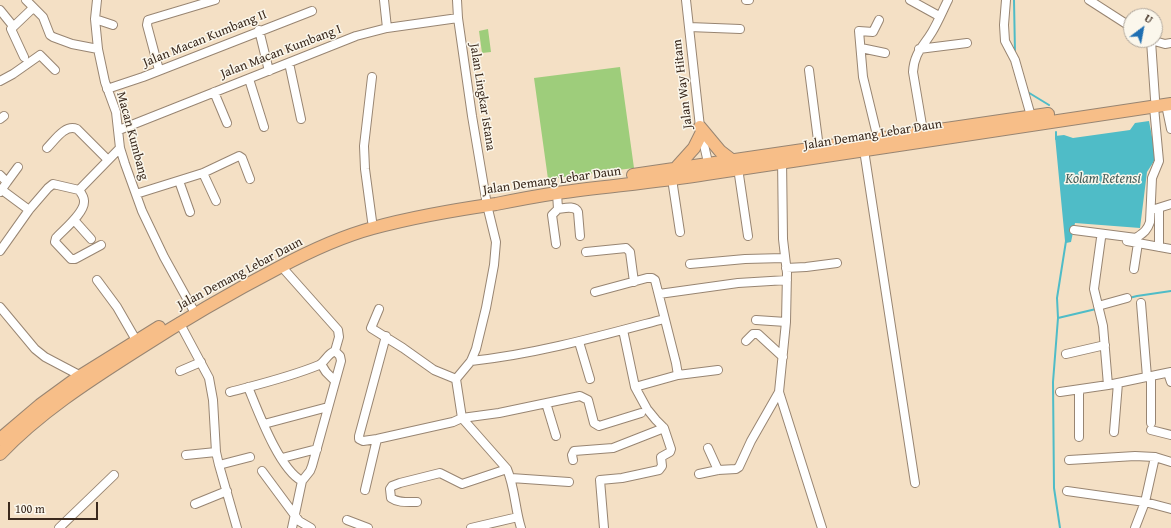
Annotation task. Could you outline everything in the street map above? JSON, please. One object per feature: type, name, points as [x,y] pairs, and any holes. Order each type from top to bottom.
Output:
[{"type":"highway","name":"Jalan Demang Lebar Daun","points":[[0,439],[40,406],[179,322],[242,277],[345,229],[372,221],[403,213],[557,193],[782,158],[864,150],[1031,116],[1163,102]]},
{"type":"highway","name":"Jalan Demang Lebar Daun","points":[[782,158],[819,148],[878,139],[924,137],[1163,102]]},
{"type":"highway","points":[[674,174],[694,148],[700,130],[735,165]]},
{"type":"highway","name":"Jalan Demang Lebar Daun","points":[[0,454],[25,429],[84,379],[136,340],[323,245],[372,228],[543,188],[674,174]]},
{"type":"street","points":[[26,0],[45,20],[50,34],[53,37],[72,44],[98,49]]},
{"type":"street","name":"Macan Kumbang","points":[[97,0],[95,19],[98,49],[107,89],[116,112],[120,148],[142,211],[164,257],[194,310]]},
{"type":"street","points":[[159,70],[147,25],[148,20],[215,0]]},
{"type":"street","points":[[384,0],[387,28]]},
{"type":"street","name":"Jalan Lingkar Istana","points":[[456,379],[470,361],[476,349],[486,308],[496,252],[495,235],[486,202],[458,18],[457,0]]},
{"type":"street","name":"Jalan Way Hitam","points":[[686,0],[700,130],[710,169]]},
{"type":"street","points":[[910,0],[940,16]]},
{"type":"street","points":[[924,137],[914,64],[919,49],[932,30],[948,0]]},
{"type":"street","points":[[1006,0],[1004,24],[1005,41],[1015,60],[1031,116]]},
{"type":"street","points":[[1089,0],[1123,22]]},
{"type":"street","points":[[24,57],[11,30],[13,26],[33,8]]},
{"type":"street","points":[[0,10],[13,26]]},
{"type":"street","name":"Jalan Macan Kumbang II","points":[[107,89],[312,11]]},
{"type":"street","name":"Jalan Macan Kumbang I","points":[[119,130],[356,36],[387,28],[458,18]]},
{"type":"street","points":[[95,19],[113,25]]},
{"type":"street","points":[[878,139],[863,77],[859,32],[873,32],[879,20]]},
{"type":"street","points":[[689,27],[740,29]]},
{"type":"street","points":[[259,30],[268,71]]},
{"type":"street","points":[[919,49],[967,43]]},
{"type":"street","points":[[861,48],[885,53]]},
{"type":"street","points":[[1153,48],[1163,102],[1171,130]]},
{"type":"street","points":[[0,81],[13,74],[40,54],[54,70]]},
{"type":"street","points":[[288,63],[301,119]]},
{"type":"street","points":[[809,70],[819,148]]},
{"type":"street","points":[[372,77],[364,146],[365,169],[372,221]]},
{"type":"street","points":[[248,78],[264,127]]},
{"type":"street","points":[[214,92],[227,123]]},
{"type":"street","points":[[1074,230],[1136,238],[1149,227],[1152,178],[1159,161],[1163,102]]},
{"type":"street","points":[[46,148],[67,128],[73,127],[77,129],[108,160]]},
{"type":"street","points":[[79,190],[120,148]]},
{"type":"street","points":[[864,150],[915,483]]},
{"type":"street","points":[[136,194],[203,173],[241,156],[250,179]]},
{"type":"street","points":[[699,474],[718,470],[736,469],[739,467],[751,441],[779,392],[786,322],[787,280],[783,239],[782,158]]},
{"type":"street","points":[[735,165],[748,236]]},
{"type":"street","points":[[18,167],[1,191],[30,210]]},
{"type":"street","points":[[203,173],[216,201]]},
{"type":"street","points":[[674,174],[680,232]]},
{"type":"street","points":[[0,175],[7,182]]},
{"type":"street","points":[[179,181],[190,212]]},
{"type":"street","points":[[0,251],[6,238],[53,184],[79,190],[84,197],[85,203],[80,213],[55,240],[55,242],[63,252],[71,259],[75,260],[101,245]]},
{"type":"street","points":[[557,193],[558,209]]},
{"type":"street","points":[[1151,211],[1171,204]]},
{"type":"street","points":[[556,244],[552,215],[558,209],[573,208],[577,210],[580,236]]},
{"type":"street","points":[[1159,208],[1159,247]]},
{"type":"street","points":[[74,220],[91,239]]},
{"type":"street","points":[[1087,236],[1171,249]]},
{"type":"street","points":[[1101,238],[1094,289],[1099,308],[1105,345],[1108,385]]},
{"type":"street","points":[[1134,269],[1138,243]]},
{"type":"street","points":[[586,252],[627,249],[630,252],[634,282]]},
{"type":"street","points":[[690,264],[745,259],[784,258]]},
{"type":"street","points":[[786,268],[837,263]]},
{"type":"street","points":[[230,392],[278,379],[321,364],[326,356],[335,351],[339,337],[338,330],[281,266]]},
{"type":"street","points":[[595,292],[652,278],[655,280],[678,375]]},
{"type":"street","points":[[98,280],[117,307],[136,340]]},
{"type":"street","points":[[659,294],[738,283],[787,280]]},
{"type":"street","points":[[1099,308],[1127,298]]},
{"type":"street","points":[[1141,303],[1149,377],[1151,427],[1171,435]]},
{"type":"street","points":[[0,307],[35,349],[45,357],[84,379]]},
{"type":"street","points":[[379,309],[371,328],[386,336],[434,370],[456,379],[462,418],[507,469],[521,528]]},
{"type":"street","points":[[470,361],[536,351],[578,342],[664,319]]},
{"type":"street","points":[[756,320],[786,322]]},
{"type":"street","points":[[179,322],[209,378],[213,400],[216,452],[236,528]]},
{"type":"street","points":[[604,528],[600,480],[630,477],[660,469],[662,466],[661,457],[670,452],[672,449],[664,428],[647,409],[635,387],[623,330]]},
{"type":"street","points":[[746,341],[753,334],[758,334],[783,357]]},
{"type":"street","points":[[386,336],[359,436],[359,439],[363,441],[453,422],[462,418],[499,413],[580,396],[585,397],[588,400],[594,423],[599,426],[641,413]]},
{"type":"street","points":[[578,342],[590,380]]},
{"type":"street","points":[[1066,354],[1105,345]]},
{"type":"street","points":[[290,527],[302,481],[310,471],[341,361],[340,356],[335,351]]},
{"type":"street","points":[[180,371],[201,362]]},
{"type":"street","points":[[321,364],[326,372],[335,381]]},
{"type":"street","points":[[635,387],[678,375],[718,370]]},
{"type":"street","points":[[1060,392],[1108,385],[1170,373],[1171,382]]},
{"type":"street","points":[[1114,432],[1118,383]]},
{"type":"street","points":[[248,387],[272,443],[292,475],[302,481]]},
{"type":"street","points":[[1079,390],[1079,437]]},
{"type":"street","points":[[779,392],[822,528]]},
{"type":"street","points":[[546,403],[556,436]]},
{"type":"street","points":[[264,424],[328,407]]},
{"type":"street","points":[[573,460],[572,455],[574,451],[614,448],[664,428]]},
{"type":"street","points":[[365,490],[378,439]]},
{"type":"street","points":[[708,448],[718,470]]},
{"type":"street","points":[[282,458],[316,449]]},
{"type":"street","points":[[186,455],[216,452]]},
{"type":"street","points":[[1069,460],[1135,456],[1155,457],[1171,462]]},
{"type":"street","points":[[219,465],[250,457]]},
{"type":"street","points":[[1135,528],[1145,502],[1155,457]]},
{"type":"street","points":[[417,502],[399,502],[394,500],[390,498],[390,489],[392,486],[400,483],[440,473],[462,484],[507,469]]},
{"type":"street","points":[[262,472],[299,521],[311,528]]},
{"type":"street","points":[[59,528],[114,475]]},
{"type":"street","points":[[510,478],[569,482]]},
{"type":"street","points":[[195,504],[227,491]]},
{"type":"street","points":[[1067,491],[1145,502],[1171,509]]},
{"type":"street","points":[[471,528],[490,526],[518,517]]},
{"type":"street","points":[[348,520],[368,528]]},
{"type":"green space","points":[[488,29],[491,52],[482,53],[479,31]]},
{"type":"green space","points":[[620,67],[634,168],[548,179],[534,78]]},
{"type":"water","name":"Kolam Retensi","points":[[1149,121],[1156,158],[1147,172],[1140,228],[1075,223],[1071,242],[1066,243],[1055,136],[1064,135],[1073,138],[1130,130],[1135,123]]},
{"type":"waterway","points":[[1014,0],[1015,53]]},
{"type":"waterway","points":[[1026,91],[1049,105]]},
{"type":"waterway","points":[[1056,132],[1056,139]]},
{"type":"waterway","points":[[1060,528],[1054,488],[1053,382],[1058,318],[1057,298],[1066,241]]},
{"type":"waterway","points":[[1129,298],[1171,291]]},
{"type":"waterway","points":[[1058,318],[1096,309]]}]
